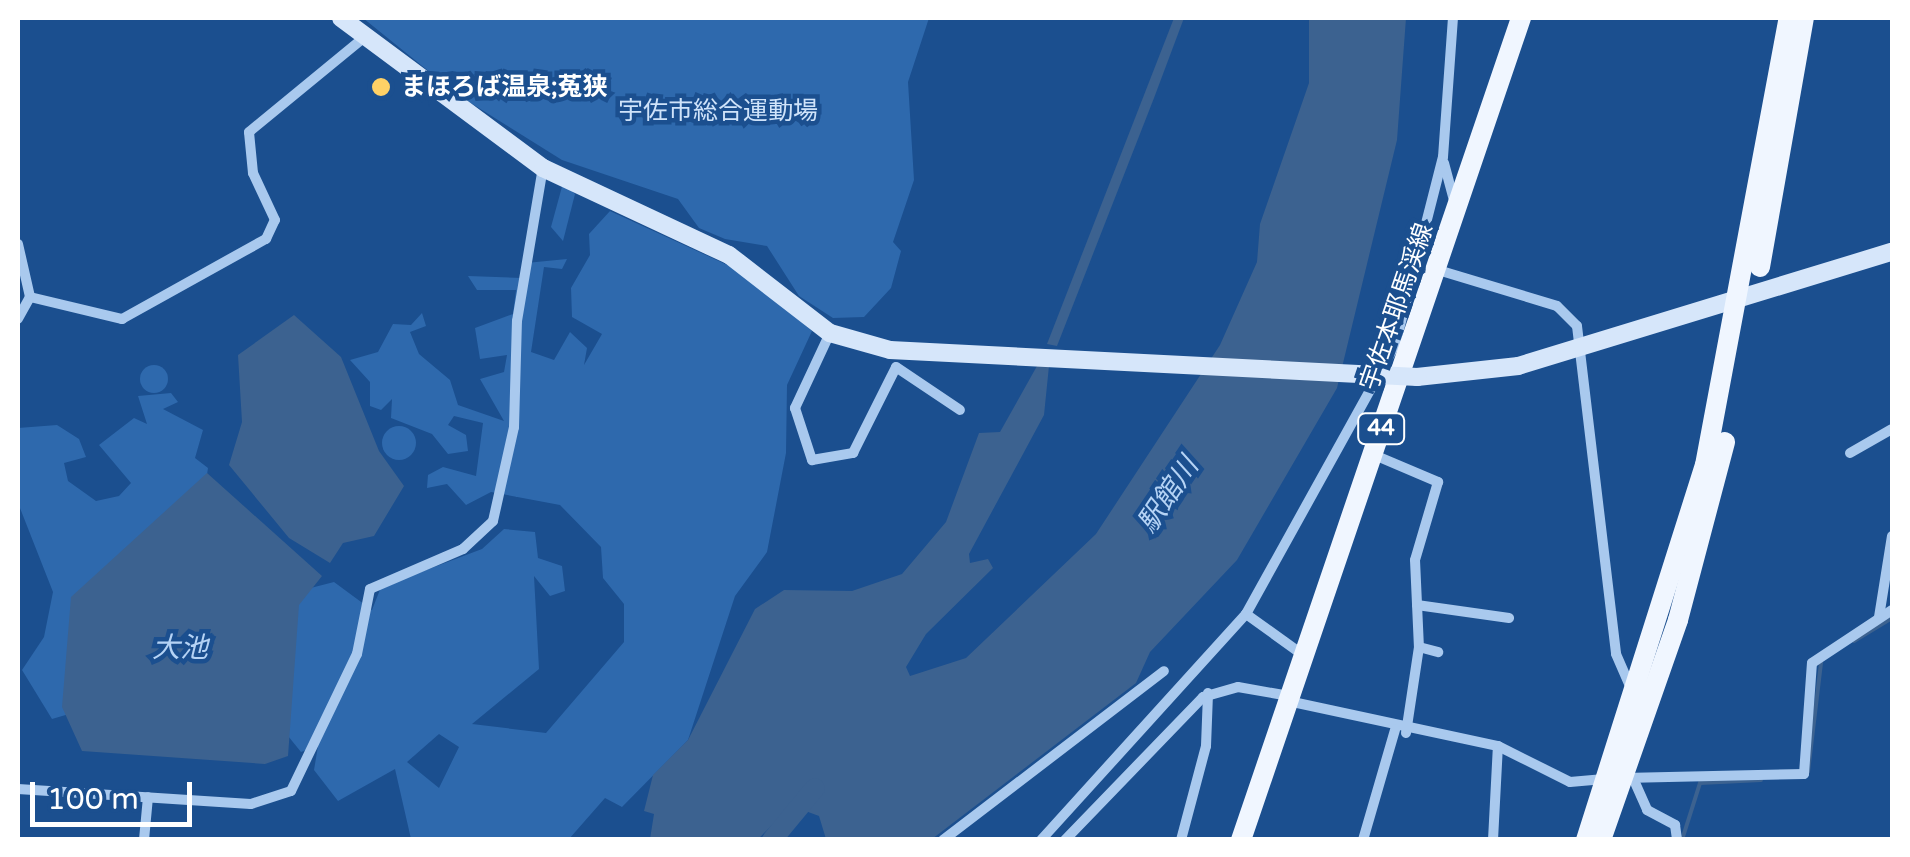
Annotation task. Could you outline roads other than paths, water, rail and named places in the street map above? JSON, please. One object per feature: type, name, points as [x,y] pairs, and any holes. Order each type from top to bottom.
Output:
[{"type":"main road","name":"宇佐本耶馬渓線","points":[[1241,840],[1521,18]]},
{"type":"main road","points":[[1748,296],[1789,18]]},
{"type":"main road","points":[[1602,840],[1644,697],[1748,296],[1804,18]]},
{"type":"main road","points":[[1586,840],[1621,778]]},
{"type":"street","points":[[341,18],[542,168],[714,246],[830,334],[890,350],[1416,376],[1494,371],[1579,349],[1892,252]]},
{"type":"street","points":[[1041,840],[1246,614],[1395,345],[1443,158],[1453,18]]},
{"type":"street","points":[[30,296],[122,319],[266,239],[274,220],[252,173],[249,132],[366,36]]},
{"type":"street","points":[[1443,158],[1458,208]]},
{"type":"street","points":[[18,788],[260,804],[286,796],[357,654],[370,589],[464,549],[493,522],[542,168]]},
{"type":"street","points":[[18,244],[30,296],[18,319]]},
{"type":"street","points":[[1438,270],[1557,306],[1574,320],[1620,679],[1644,697]]},
{"type":"street","points":[[830,334],[795,408],[812,460],[853,454],[896,367],[960,410]]},
{"type":"street","points":[[1850,453],[1892,428]]},
{"type":"street","points":[[1363,840],[1400,732],[1419,647],[1416,554],[1438,482],[1372,454]]},
{"type":"street","points":[[1879,618],[1892,536]]},
{"type":"street","points":[[1417,606],[1510,618]]},
{"type":"street","points":[[1065,840],[1208,694],[1238,687],[1400,732],[1498,746],[1570,782],[1804,774],[1812,663],[1892,610]]},
{"type":"street","points":[[1246,614],[1303,654]]},
{"type":"street","points":[[1419,647],[1438,652]]},
{"type":"street","points":[[943,840],[1164,671]]},
{"type":"street","points":[[1181,840],[1206,746],[1208,694]]},
{"type":"street","points":[[1493,840],[1498,746]]},
{"type":"street","points":[[1621,778],[1642,804],[1675,824],[1677,840]]},
{"type":"street","points":[[144,840],[148,797]]},
{"type":"water","points":[[1174,18],[1184,18],[1154,98],[1057,346],[1047,344]]},
{"type":"water","points":[[1309,18],[1406,18],[1397,140],[1337,388],[1237,560],[1150,652],[1136,683],[932,839],[826,839],[819,816],[792,806],[758,839],[650,839],[654,814],[644,811],[653,775],[688,740],[755,609],[784,590],[852,591],[902,574],[946,522],[979,433],[1000,432],[1037,366],[1049,366],[1044,415],[969,554],[970,563],[988,559],[993,568],[926,634],[906,667],[910,676],[966,658],[1096,534],[1220,345],[1257,262],[1260,224],[1309,83]]},
{"type":"water","points":[[294,315],[341,357],[379,451],[404,486],[374,536],[343,543],[330,563],[289,538],[229,465],[242,422],[238,355]]},
{"type":"water","name":"大池","points":[[207,473],[322,576],[299,605],[288,756],[265,764],[82,751],[62,707],[71,597]]},
{"type":"waterway","points":[[1854,641],[1892,618]]},
{"type":"waterway","points":[[1808,772],[1821,663]]},
{"type":"waterway","points":[[1682,840],[1700,783],[1761,780]]},
{"type":"waterway","name":"駅館川","points":[[772,840],[815,788]]},
{"type":"place","name":"まほろば温泉;菟狭","points":[[381,87]]},
{"type":"park label","name":"宇佐市総合運動場","points":[[718,111]]}]
